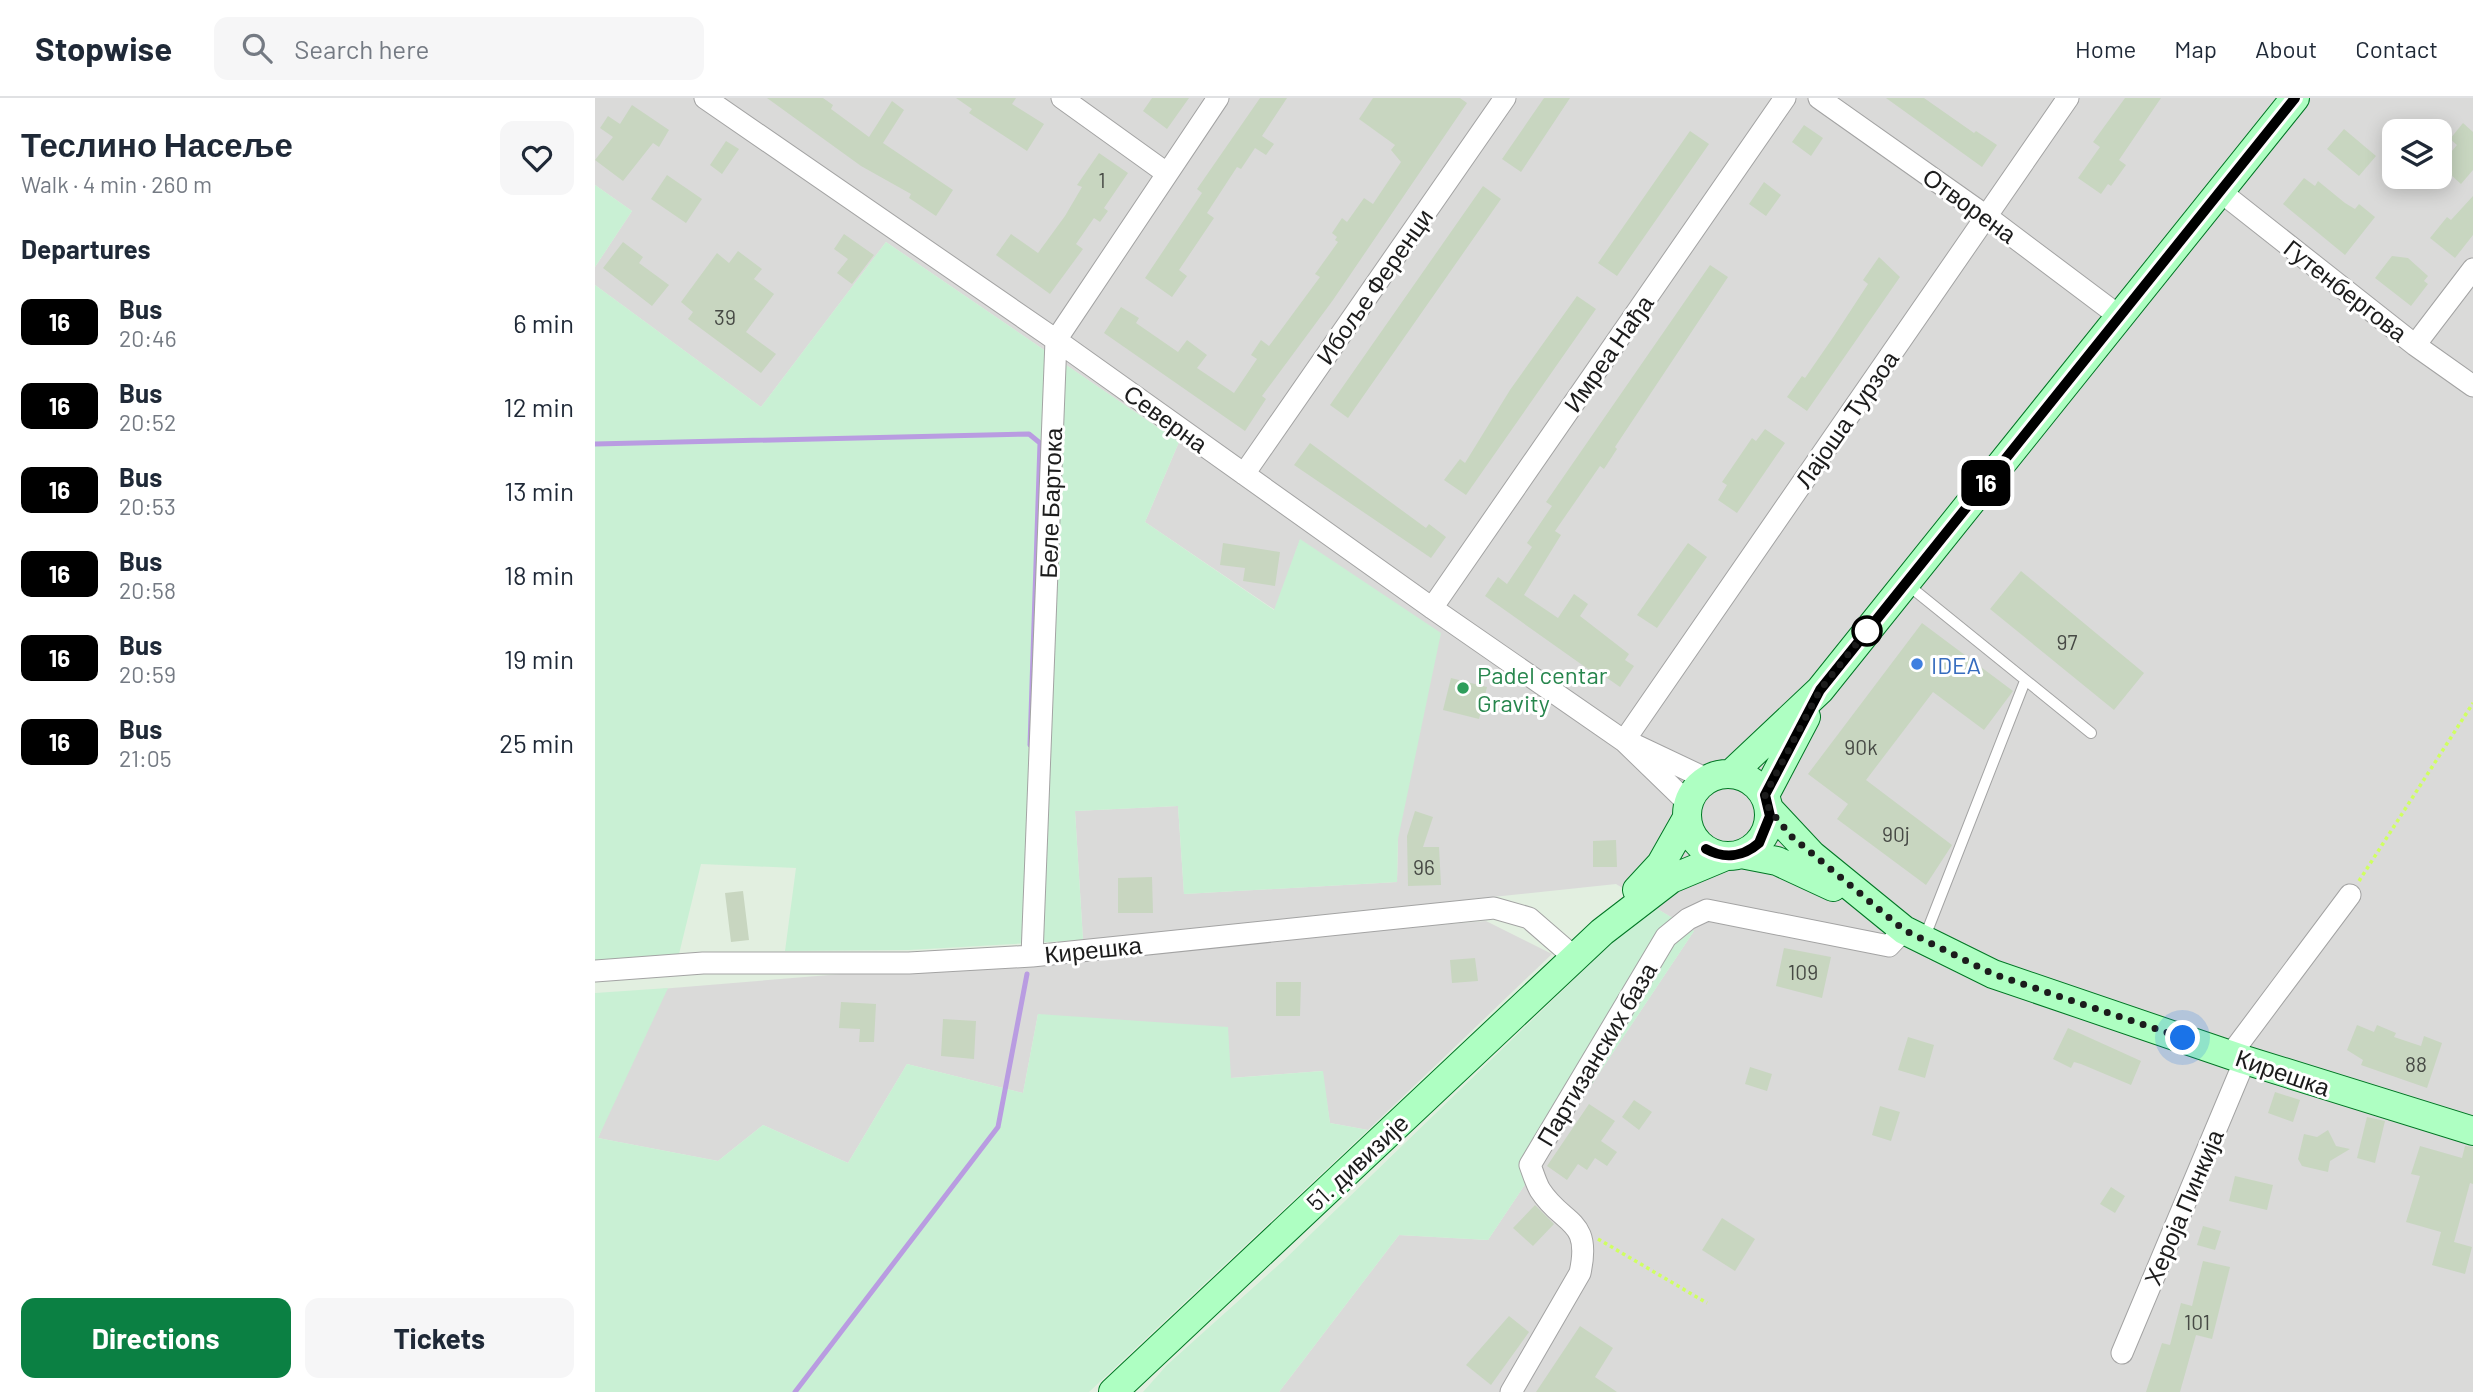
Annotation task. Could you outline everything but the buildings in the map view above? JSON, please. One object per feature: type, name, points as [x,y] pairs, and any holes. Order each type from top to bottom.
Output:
[{"type":"street","name":"Северна","points":[[705,98],[1056,340],[1431,608],[1624,741],[1688,811]]},
{"type":"street","points":[[1062,98],[1165,172]]},
{"type":"street","points":[[1056,340],[1165,172],[1218,98]]},
{"type":"street","name":"Ибоље Ференци","points":[[1244,474],[1505,98]]},
{"type":"street","name":"Имреа Нађа","points":[[1431,608],[1785,98]]},
{"type":"street","name":"Отворена","points":[[1819,98],[1986,216],[2119,316]]},
{"type":"street","name":"Лајоша Турзоа","points":[[1624,741],[2069,98]]},
{"type":"street","points":[[1820,690],[1767,802],[1769,823],[1763,837],[1754,848],[1733,855],[1712,852],[1700,844],[1691,832],[1688,811],[1695,789],[1720,776],[1820,690],[2295,98]]},
{"type":"street","name":"Гутенбергова","points":[[2221,192],[2415,345],[2473,386]]},
{"type":"street","points":[[2415,345],[2473,269]]},
{"type":"street","name":"Беле Бартока","points":[[1032,956],[1056,340]]},
{"type":"street","name":"Северна","points":[[1624,741],[1720,776]]},
{"type":"street","points":[[1720,776],[1748,778],[1767,802]]},
{"type":"street","name":"Кирешка","points":[[1767,802],[1805,849],[1868,902],[1914,935],[2004,978],[2473,1132]]},
{"type":"street","name":"51. дивизије","points":[[1602,932],[1661,864],[1688,811]]},
{"type":"street","name":"Кирешка","points":[[1733,855],[1777,861],[1868,902]]},
{"type":"street","name":"51. дивизије","points":[[1113,1392],[1602,932],[1671,879],[1733,855]]},
{"type":"street","name":"Хероја Пинкија","points":[[2122,1353],[2238,1057],[2350,895]]},
{"type":"street","name":"Кирешка","points":[[595,971],[703,963],[909,963],[1032,956],[1494,908],[1529,918],[1574,957]]},
{"type":"street","name":"Партизанских база","points":[[1582,1237],[1571,1221],[1541,1191],[1530,1165],[1666,937],[1688,919],[1707,910],[1889,946],[1914,935]]},
{"type":"street","points":[[1511,1392],[1580,1273],[1584,1255],[1582,1237]]},
{"type":"lane","points":[[1905,583],[2091,733]]},
{"type":"lane","points":[[1914,935],[2025,681]]},
{"type":"path","points":[[2350,895],[2473,703]]},
{"type":"path","points":[[1582,1237],[1604,1239],[1707,1303]]},
{"type":"shaded area","points":[[595,98],[2473,98],[2473,1392],[1279,1392],[1399,1235],[1488,1240],[1694,931],[1616,884],[1083,940],[1075,811],[1178,806],[1184,894],[1397,882],[1398,839],[1300,540],[1275,610],[1145,522],[1179,442],[886,242],[761,407],[595,285],[595,267],[632,211],[595,185]]},
{"type":"shaded area","points":[[1486,921],[1552,954],[1368,1130],[1330,1123],[1322,1071],[1231,1078],[1038,1014],[1023,1093],[907,1064],[848,1163],[763,1125],[718,1161],[598,1138],[660,989]]},
{"type":"green space","points":[[595,185],[632,211],[595,267]]},
{"type":"green space","points":[[886,242],[1179,442],[1145,522],[1274,610],[1300,539],[1441,633],[1398,839],[1397,882],[1184,894],[1178,806],[1075,811],[1083,940],[909,950],[785,951],[796,868],[701,864],[679,954],[595,961],[595,285],[761,407]]},
{"type":"green space","points":[[1651,905],[1694,931],[1488,1240],[1399,1235],[1279,1392],[1143,1392],[1167,1365],[1284,1260]]},
{"type":"green space","points":[[668,988],[598,1138],[718,1161],[763,1125],[848,1163],[907,1064],[1023,1093],[1038,1014],[1228,1027],[1231,1078],[1323,1071],[1330,1123],[1368,1130],[1089,1392],[595,1392],[595,993]]},
{"type":"waterway","points":[[595,444],[1029,434],[1040,443],[1030,745]]},
{"type":"waterway","points":[[795,1392],[998,1127],[1027,974]]},
{"type":"bus line","name":"16","points":[[1706,849],[1719,855],[1734,856],[1754,848],[1759,843],[1767,830],[1770,816],[1765,795],[1820,690],[2295,98]]},
{"type":"place","name":"IDEA","points":[[1917,664]]},
{"type":"place","name":"Padel centar Gravity","points":[[1463,688]]},
{"type":"route","points":[[1867,631],[1869,628],[1820,690],[1765,795],[1769,809],[1791,836],[1812,855],[1904,930],[1993,974],[2183,1038]]}]
